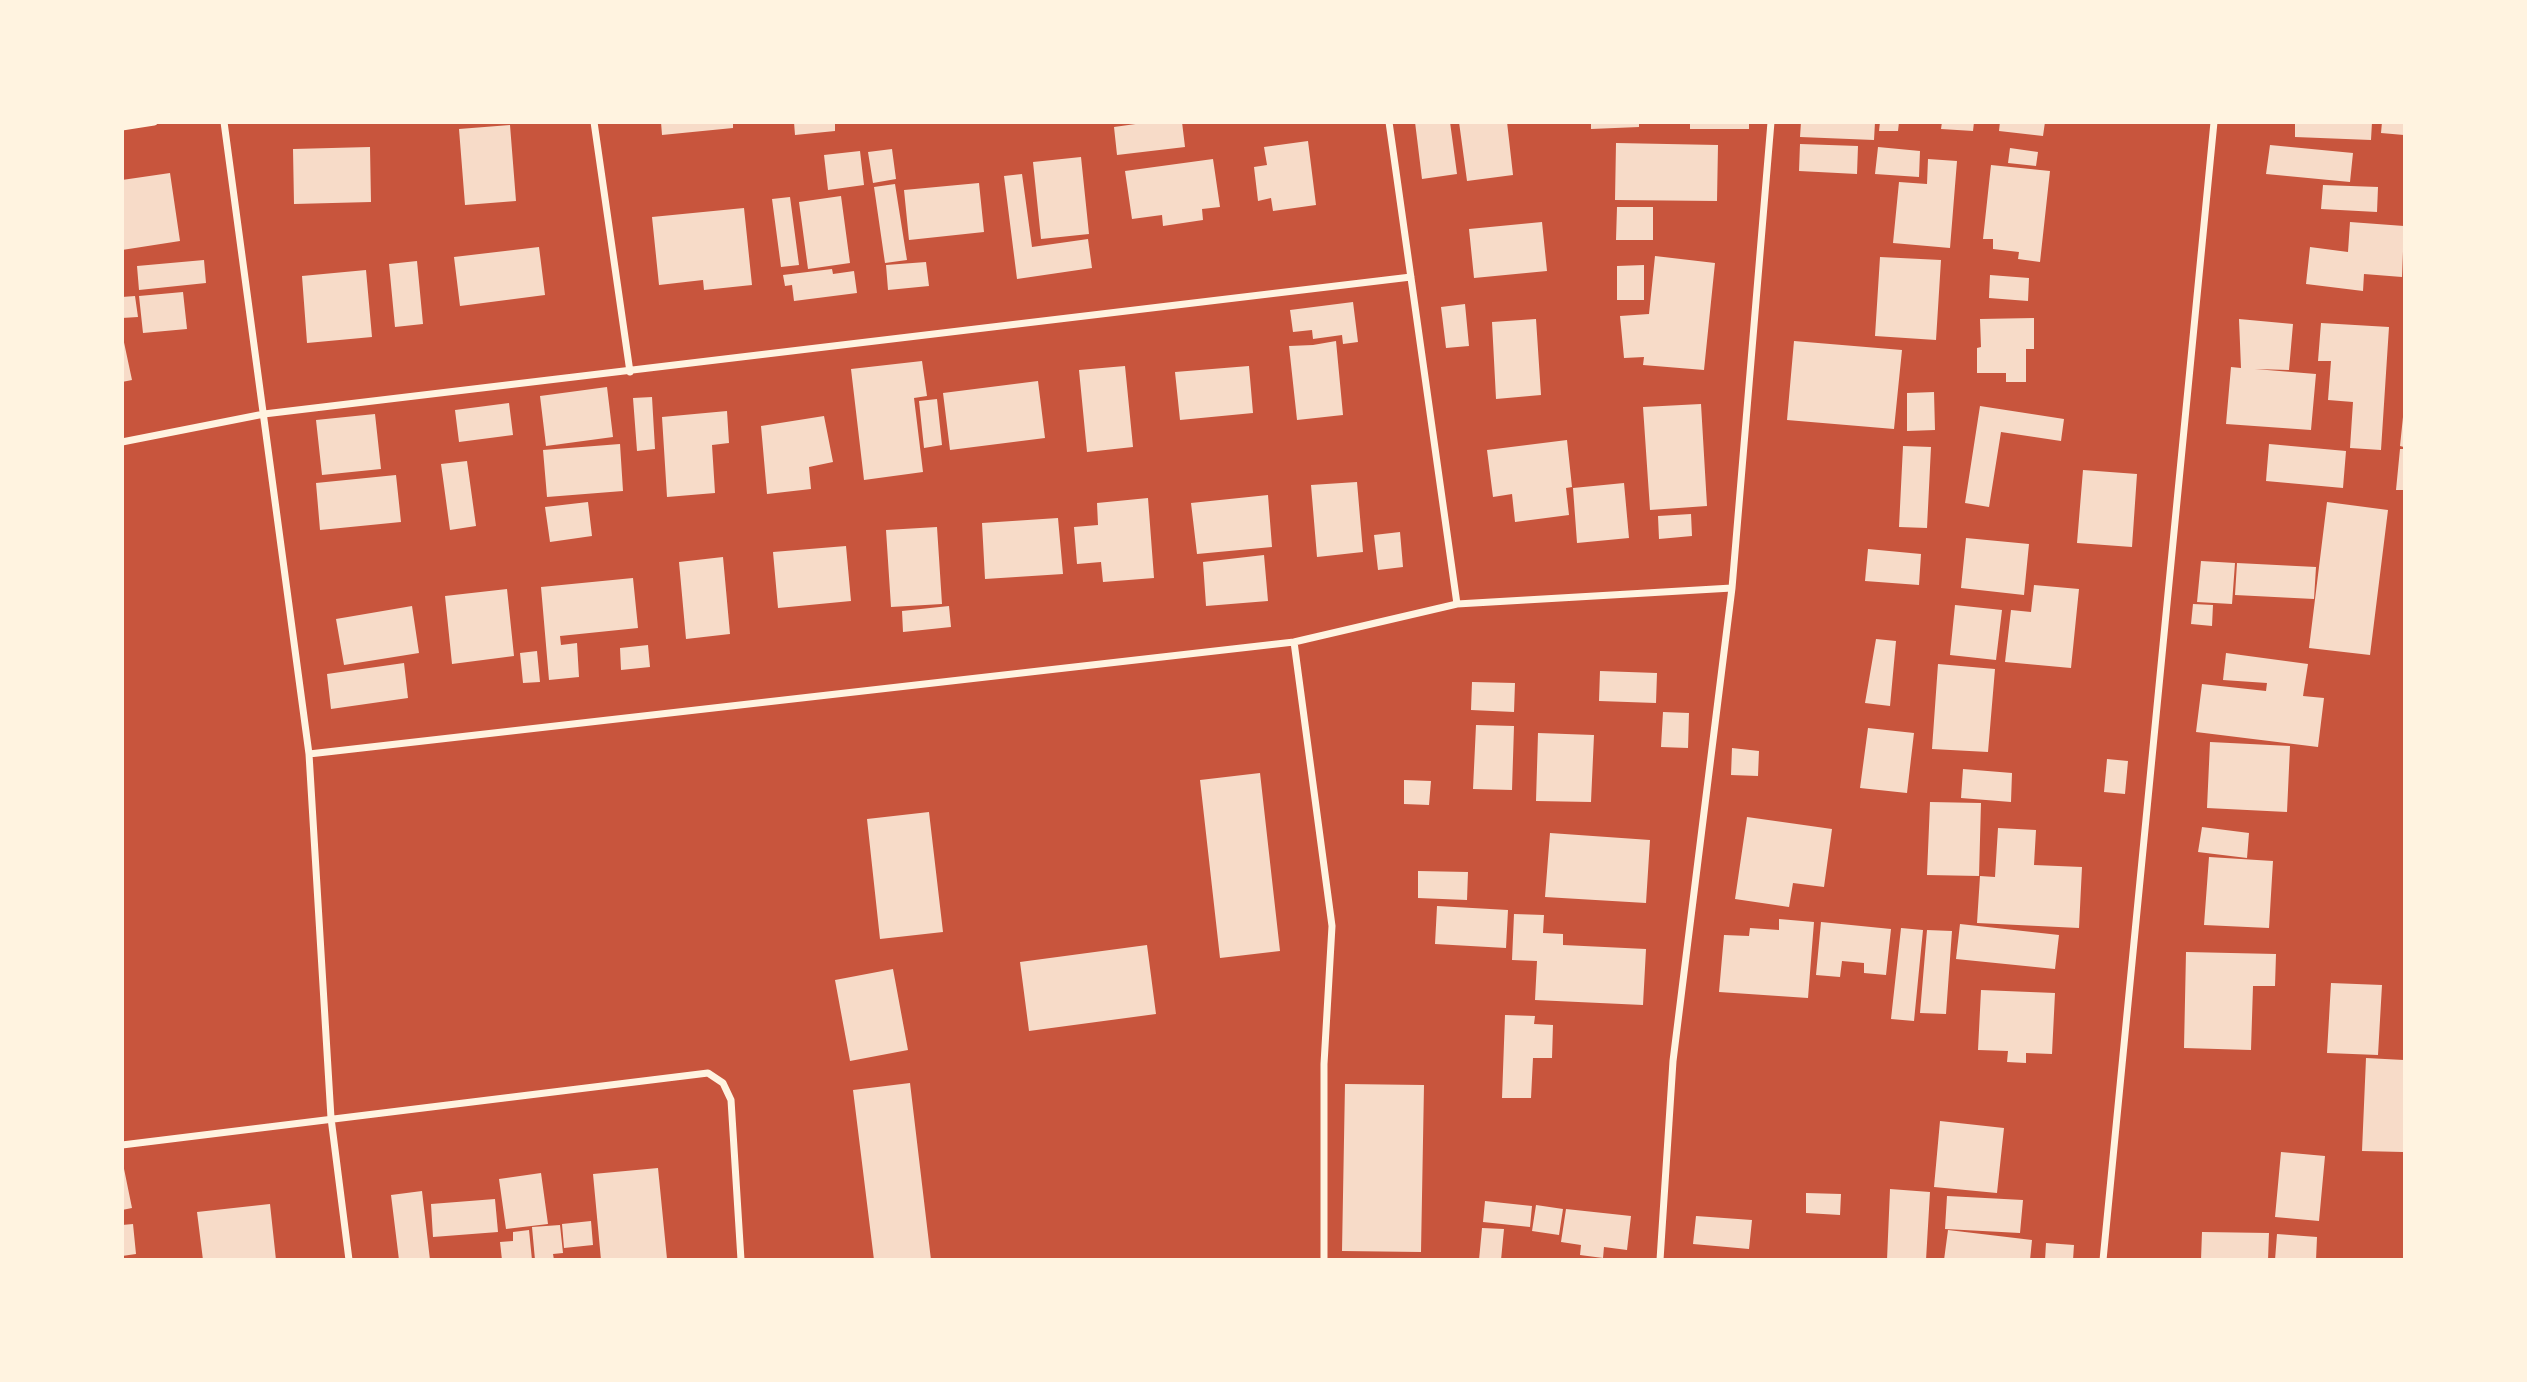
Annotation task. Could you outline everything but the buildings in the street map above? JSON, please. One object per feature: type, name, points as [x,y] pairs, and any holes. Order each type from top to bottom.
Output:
[{"type":"street","points":[[122,127],[154,122]]},
{"type":"street","points":[[224,122],[309,754],[331,1118],[349,1259]]},
{"type":"street","points":[[594,122],[630,372]]},
{"type":"street","points":[[1389,122],[1457,604]]},
{"type":"street","points":[[1660,1259],[1673,1061],[1732,588],[1771,122]]},
{"type":"street","points":[[2103,1259],[2214,122]]},
{"type":"street","points":[[122,442],[264,414],[1411,277]]},
{"type":"street","points":[[309,754],[1294,642],[1457,604],[1732,588]]},
{"type":"street","points":[[1294,642],[1332,926],[1324,1065],[1324,1259]]},
{"type":"street","points":[[122,1145],[708,1073],[723,1083],[731,1100],[741,1259]]}]
